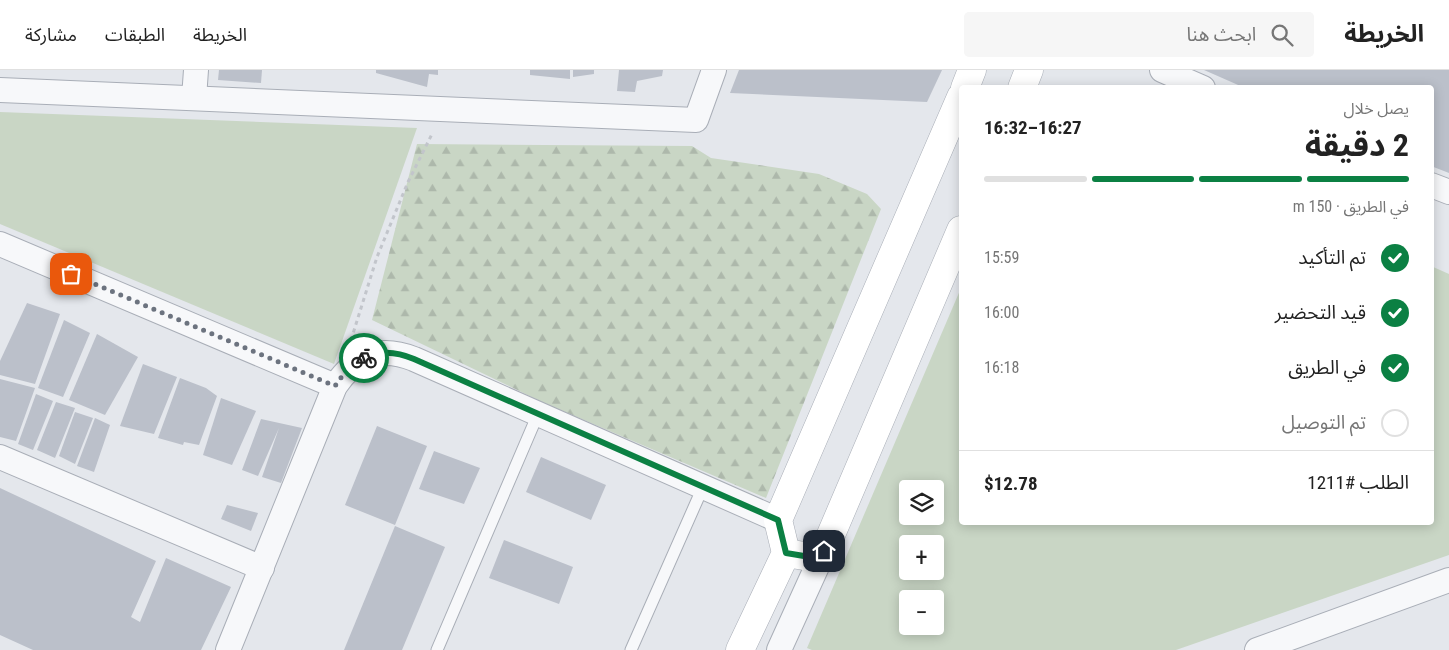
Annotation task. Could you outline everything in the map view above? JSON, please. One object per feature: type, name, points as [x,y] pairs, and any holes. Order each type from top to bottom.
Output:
[{"type":"main road","points":[[966,85],[972,70]]},
{"type":"main road","points":[[1023,85],[1029,70]]},
{"type":"main road","points":[[740,650],[786,553],[778,520],[959,102]]},
{"type":"main road","points":[[786,553],[804,556],[824,551],[959,235]]},
{"type":"street","points":[[194,98],[196,70]]},
{"type":"street","points":[[0,90],[696,120],[714,70]]},
{"type":"street","points":[[1162,70],[1196,85]]},
{"type":"street","points":[[1434,186],[1449,192]]},
{"type":"street","points":[[0,244],[342,377]]},
{"type":"street","points":[[228,650],[342,377],[368,356],[392,352],[403,354],[778,520]]},
{"type":"street","points":[[0,457],[262,568]]},
{"type":"street","points":[[779,650],[824,551]]},
{"type":"street","points":[[1257,650],[1449,580]]},
{"type":"lane","points":[[437,650],[538,414]]},
{"type":"lane","points":[[632,650],[703,487]]},
{"type":"path","points":[[342,377],[352,332],[377,257],[408,182],[445,109]]},
{"type":"green space","points":[[0,112],[417,128],[334,364],[0,224]]},
{"type":"green space","points":[[417,144],[692,146],[711,158],[819,174],[867,194],[881,209],[766,498],[542,402],[372,320]]},
{"type":"green space","points":[[1434,267],[1449,274],[1449,555],[1176,650],[812,650],[807,648],[959,293],[959,525],[1434,525]]},
{"type":"building","points":[[219,70],[262,70],[261,83],[218,80]]},
{"type":"building","points":[[376,70],[438,70],[438,75],[429,74],[427,87],[376,73]]},
{"type":"building","points":[[530,70],[570,70],[570,79],[530,75]]},
{"type":"building","points":[[573,70],[594,70],[594,74],[573,77]]},
{"type":"building","points":[[619,70],[663,70],[662,76],[637,81],[635,92],[617,91]]},
{"type":"building","points":[[739,70],[942,70],[927,102],[730,93]]},
{"type":"building","points":[[1204,70],[1449,70],[1449,173],[1434,167],[1434,85],[1238,85]]},
{"type":"building","points":[[27,303],[60,314],[35,384],[0,375],[0,361]]},
{"type":"building","points":[[64,320],[90,333],[63,397],[38,388]]},
{"type":"building","points":[[97,334],[138,357],[105,415],[69,400]]},
{"type":"building","points":[[143,364],[177,377],[154,434],[120,426]]},
{"type":"building","points":[[180,378],[206,388],[217,396],[199,445],[184,442],[183,445],[158,438]]},
{"type":"building","points":[[0,379],[35,388],[16,441],[0,437]]},
{"type":"building","points":[[36,394],[53,401],[33,450],[18,444]]},
{"type":"building","points":[[221,398],[256,411],[232,465],[203,455]]},
{"type":"building","points":[[56,402],[75,408],[55,458],[37,450]]},
{"type":"building","points":[[75,412],[93,418],[75,464],[59,456]]},
{"type":"building","points":[[95,418],[110,425],[94,472],[77,466]]},
{"type":"building","points":[[261,419],[302,428],[281,483],[262,477],[279,428],[258,476],[242,470]]},
{"type":"building","points":[[377,426],[427,446],[395,525],[345,505]]},
{"type":"building","points":[[434,451],[480,468],[464,504],[419,489]]},
{"type":"building","points":[[541,457],[606,485],[591,520],[526,492]]},
{"type":"building","points":[[0,488],[156,561],[131,617],[140,622],[166,558],[231,587],[201,650],[33,650],[0,635]]},
{"type":"building","points":[[227,505],[258,513],[251,531],[221,519]]},
{"type":"building","points":[[395,526],[445,547],[402,650],[344,650]]},
{"type":"building","points":[[504,540],[573,567],[559,604],[489,578]]},
{"type":"way so far","points":[[71,274],[335,386],[348,368],[364,358]]},
{"type":"route","points":[[364,358],[380,353],[392,352],[403,354],[778,520],[781,540],[786,553],[804,556],[824,551]]}]
